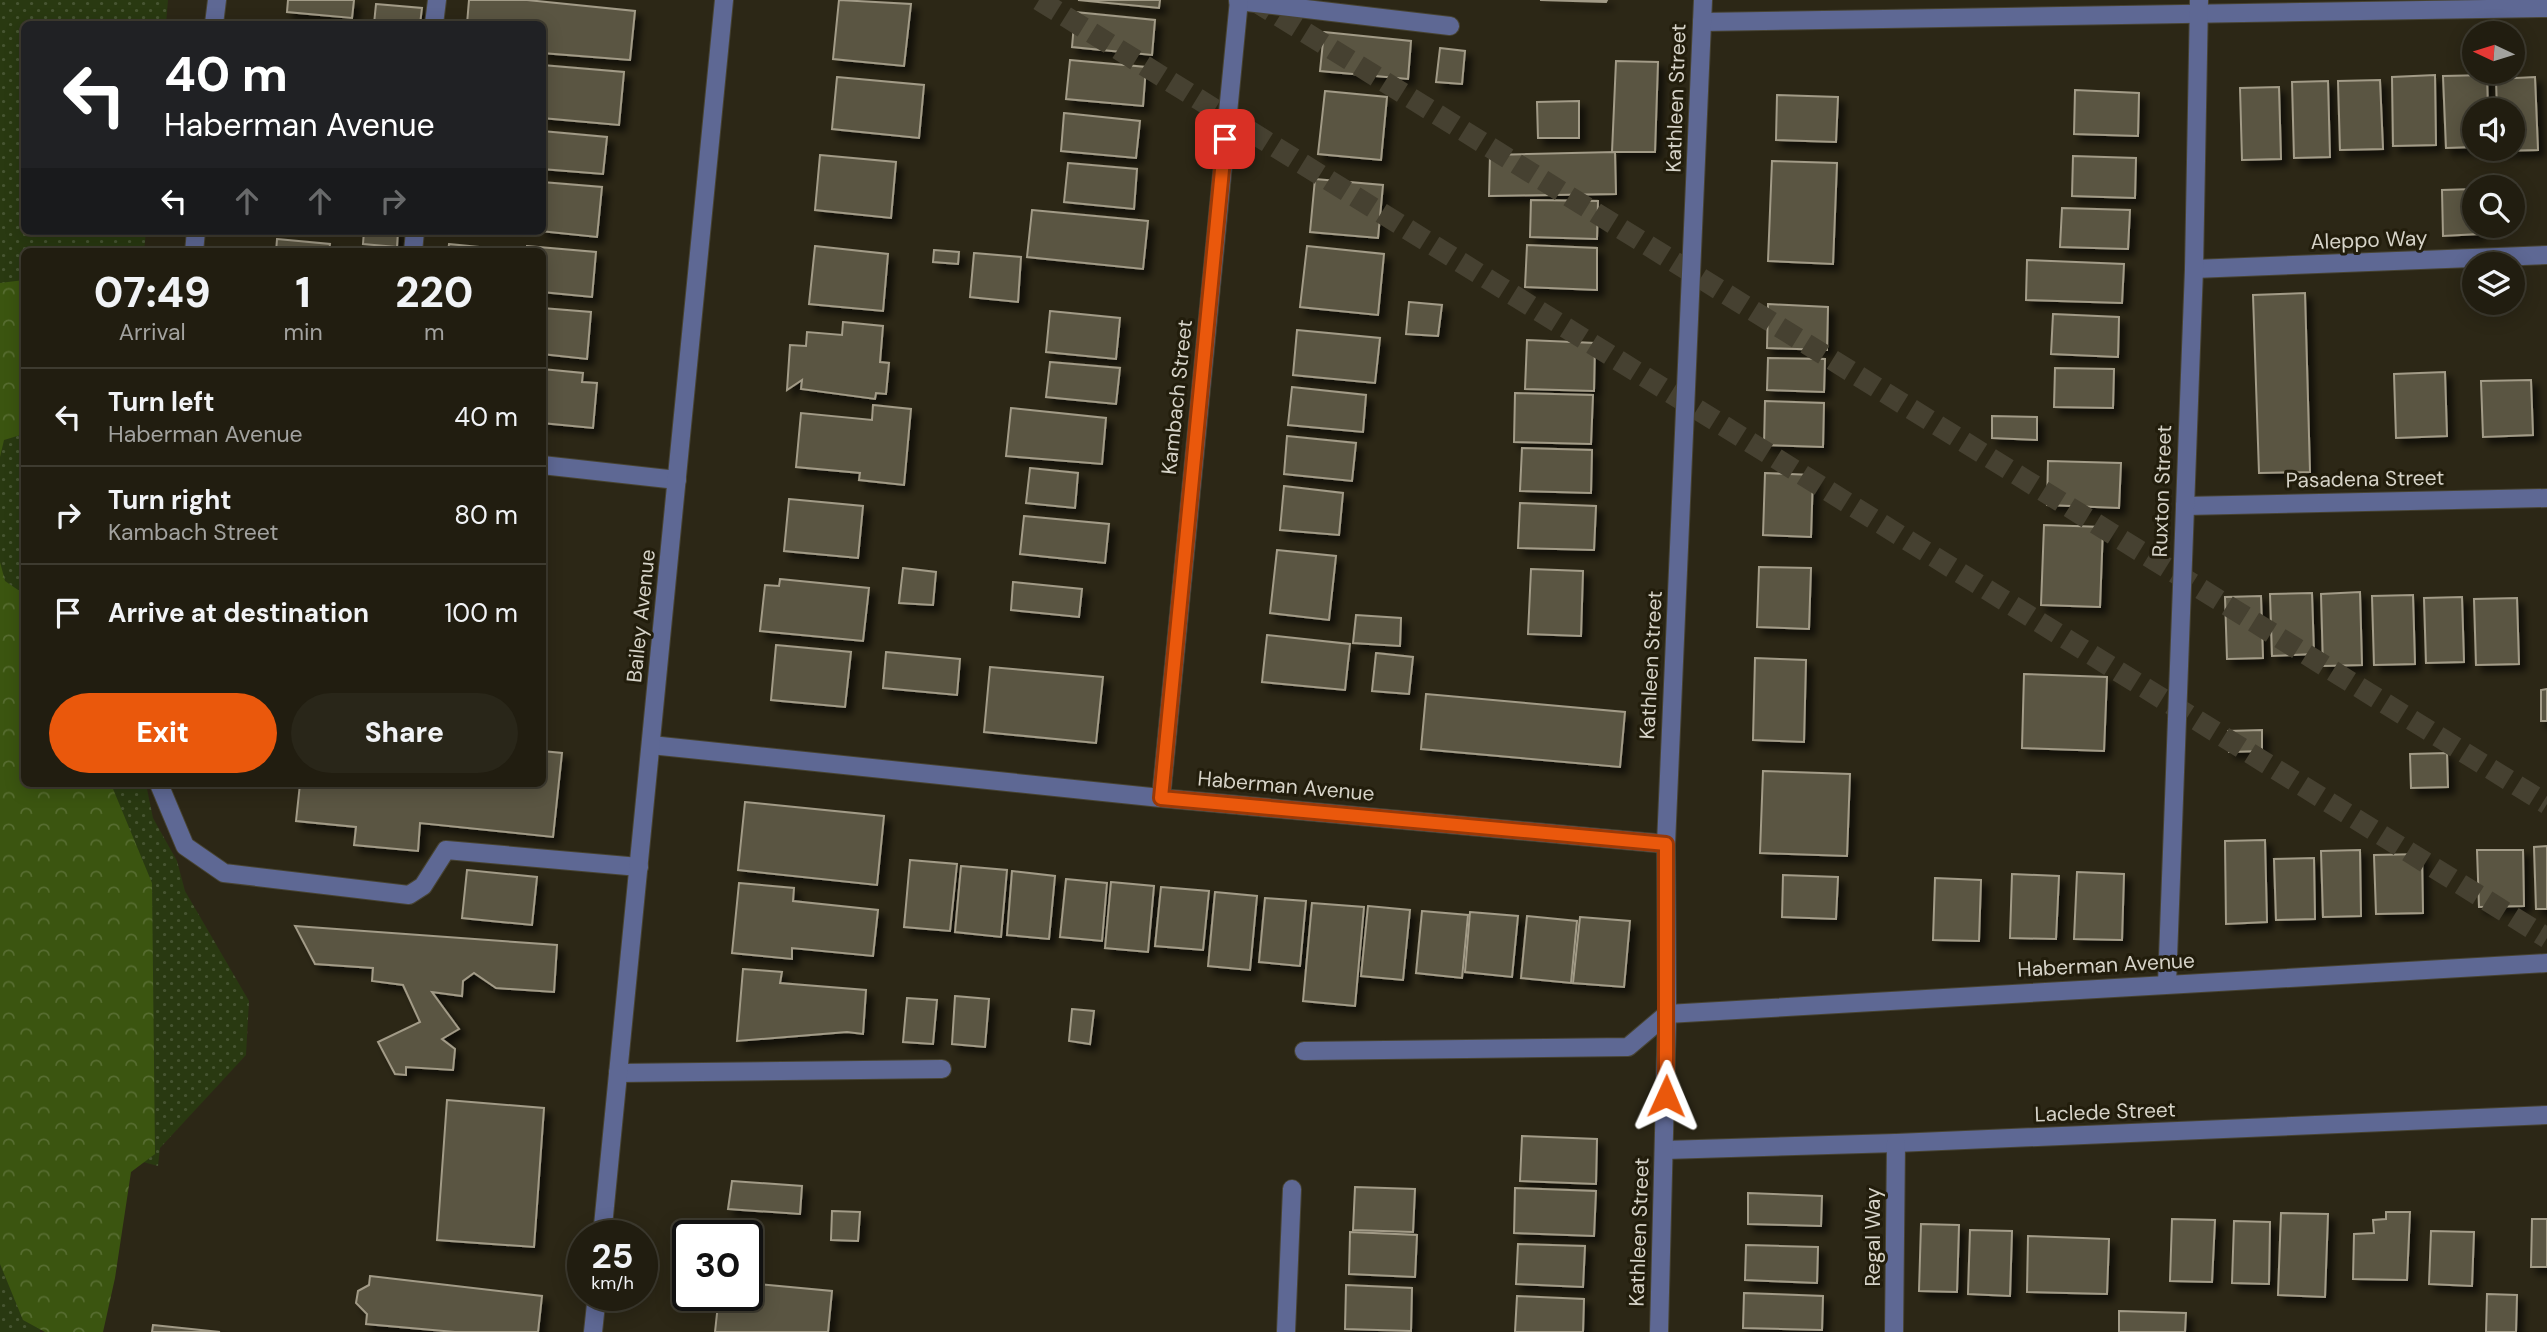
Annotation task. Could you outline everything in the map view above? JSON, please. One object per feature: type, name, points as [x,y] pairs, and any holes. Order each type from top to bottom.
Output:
[{"type":"street","points":[[214,21],[217,0]]},
{"type":"street","points":[[434,21],[437,0]]},
{"type":"street","name":"Bailey Avenue","points":[[604,1220],[724,0]]},
{"type":"street","name":"Kathleen Street","points":[[1659,1332],[1667,1014],[1666,844],[1703,0]]},
{"type":"street","points":[[1239,1],[1450,26]]},
{"type":"street","name":"Kambach Street","points":[[1161,798],[1239,1]]},
{"type":"street","points":[[1702,22],[2198,7],[2547,8]]},
{"type":"street","name":"Ruxton Street","points":[[2167,984],[2194,269],[2198,7]]},
{"type":"street","name":"Aleppo Way","points":[[2194,269],[2547,255]]},
{"type":"street","points":[[546,465],[677,480]]},
{"type":"street","name":"Pasadena Street","points":[[2185,506],[2547,498]]},
{"type":"street","name":"Haberman Avenue","points":[[651,745],[1161,798],[1666,844]]},
{"type":"street","points":[[160,787],[185,846],[224,873],[409,895],[423,886],[446,850],[639,867]]},
{"type":"street","name":"Haberman Avenue","points":[[1667,1014],[2547,963]]},
{"type":"street","points":[[1304,1051],[1628,1048],[1667,1014]]},
{"type":"street","points":[[618,1073],[942,1069]]},
{"type":"street","name":"Laclede Street","points":[[1665,1150],[1896,1143],[2547,1115]]},
{"type":"street","name":"Regal Way","points":[[1894,1332],[1896,1143]]},
{"type":"street","points":[[1286,1332],[1292,1189]]},
{"type":"street","points":[[593,1332],[595,1311]]},
{"type":"green space","points":[[0,0],[168,0],[166,21],[21,21],[21,235],[146,235],[144,248],[21,248],[21,787],[92,787],[40,1332],[0,1332]]},
{"type":"green space","points":[[21,280],[21,435],[4,440],[0,457],[0,283]]},
{"type":"green space","points":[[0,562],[5,581],[21,592],[21,787],[112,787],[152,883],[155,1154],[131,1172],[115,1278],[103,1332],[45,1332],[23,1320],[0,1264]]},
{"type":"green space","points":[[112,787],[147,787],[153,818],[177,861],[185,891],[249,1001],[246,1055],[160,1148],[158,1166],[139,1161],[115,795]]},
{"type":"building","points":[[288,0],[354,0],[352,18],[287,12]]},
{"type":"building","points":[[469,0],[527,0],[635,11],[630,60],[546,53],[546,21],[467,21]]},
{"type":"building","points":[[839,0],[911,4],[904,66],[833,59]]},
{"type":"building","points":[[1078,0],[1160,0],[1159,8]]},
{"type":"building","points":[[1540,0],[1607,0],[1606,2]]},
{"type":"building","points":[[376,4],[422,8],[420,21],[374,21]]},
{"type":"building","points":[[1075,12],[1155,20],[1152,55],[1072,47]]},
{"type":"building","points":[[1324,32],[1411,41],[1408,79],[1320,71]]},
{"type":"building","points":[[1440,48],[1465,51],[1462,84],[1436,82]]},
{"type":"building","points":[[1070,60],[1146,67],[1143,106],[1066,99]]},
{"type":"building","points":[[1616,61],[1658,62],[1655,152],[1612,152]]},
{"type":"building","points":[[546,65],[624,72],[619,125],[546,118]]},
{"type":"building","points":[[2435,75],[2436,145],[2393,146],[2392,77]]},
{"type":"building","points":[[2443,76],[2462,76],[2462,84],[2487,84],[2488,98],[2462,98],[2462,147],[2446,148]]},
{"type":"building","points":[[837,77],[924,85],[919,138],[832,129]]},
{"type":"building","points":[[2535,77],[2538,150],[2525,150],[2525,98],[2497,98],[2496,84],[2525,84],[2525,78]]},
{"type":"building","points":[[2380,80],[2383,149],[2340,150],[2338,81]]},
{"type":"building","points":[[2328,81],[2330,157],[2294,158],[2292,82]]},
{"type":"building","points":[[2279,87],[2281,159],[2242,160],[2240,88]]},
{"type":"building","points":[[2075,90],[2139,93],[2138,136],[2074,134]]},
{"type":"building","points":[[1325,91],[1387,97],[1381,160],[1318,154]]},
{"type":"building","points":[[1777,95],[1838,97],[1836,142],[1776,140]]},
{"type":"building","points":[[1579,101],[1579,138],[1538,138],[1537,102]]},
{"type":"building","points":[[1064,113],[1140,121],[1136,158],[1061,151]]},
{"type":"building","points":[[546,131],[607,137],[603,174],[546,169]]},
{"type":"building","points":[[1615,152],[1616,194],[1489,196],[1490,155]]},
{"type":"building","points":[[820,155],[896,162],[891,218],[815,210]]},
{"type":"building","points":[[2073,156],[2136,158],[2135,198],[2072,196]]},
{"type":"building","points":[[1772,161],[1837,163],[1833,264],[1768,261]]},
{"type":"building","points":[[1068,163],[1137,169],[1134,209],[1064,202]]},
{"type":"building","points":[[1315,179],[1383,185],[1378,238],[1310,232]]},
{"type":"building","points":[[546,182],[602,187],[597,237],[546,232]]},
{"type":"building","points":[[2462,189],[2462,235],[2443,236],[2442,190]]},
{"type":"building","points":[[1531,200],[1598,201],[1597,239],[1530,237]]},
{"type":"building","points":[[2062,208],[2130,210],[2128,249],[2060,247]]},
{"type":"building","points":[[1032,210],[1148,221],[1143,269],[1027,257]]},
{"type":"building","points":[[364,235],[398,235],[397,247],[363,244]]},
{"type":"building","points":[[277,239],[330,244],[330,248],[276,248]]},
{"type":"building","points":[[449,244],[489,248],[448,248]]},
{"type":"building","points":[[1527,245],[1597,248],[1597,290],[1525,287]]},
{"type":"building","points":[[527,246],[596,252],[592,297],[546,292],[546,248]]},
{"type":"building","points":[[815,246],[888,254],[883,311],[809,304]]},
{"type":"building","points":[[1307,246],[1384,254],[1378,315],[1300,307]]},
{"type":"building","points":[[934,250],[959,252],[958,264],[933,262]]},
{"type":"building","points":[[974,253],[1021,257],[1018,302],[970,297]]},
{"type":"building","points":[[2027,260],[2124,264],[2122,303],[2026,300]]},
{"type":"building","points":[[2305,293],[2310,472],[2259,473],[2253,295]]},
{"type":"building","points":[[1409,302],[1442,305],[1438,336],[1406,334]]},
{"type":"building","points":[[1768,304],[1828,307],[1827,350],[1767,348]]},
{"type":"building","points":[[546,308],[591,312],[587,359],[546,354]]},
{"type":"building","points":[[1050,311],[1120,318],[1116,359],[1046,352]]},
{"type":"building","points":[[2053,314],[2119,317],[2118,357],[2051,354]]},
{"type":"building","points":[[843,322],[883,326],[880,362],[889,363],[886,394],[876,393],[875,399],[801,389],[802,380],[787,390],[790,345],[806,346],[807,332],[842,335]]},
{"type":"building","points":[[1297,330],[1380,338],[1375,383],[1293,375]]},
{"type":"building","points":[[1527,340],[1595,343],[1594,391],[1525,389]]},
{"type":"building","points":[[1768,358],[1825,359],[1824,392],[1767,390]]},
{"type":"building","points":[[1050,362],[1120,368],[1116,404],[1046,397]]},
{"type":"building","points":[[2055,368],[2114,369],[2113,408],[2054,407]]},
{"type":"building","points":[[546,369],[583,373],[582,382],[597,383],[593,428],[546,423]]},
{"type":"building","points":[[2445,372],[2447,436],[2396,438],[2394,374]]},
{"type":"building","points":[[2531,380],[2533,435],[2483,437],[2481,381]]},
{"type":"building","points":[[1292,387],[1366,395],[1363,432],[1288,425]]},
{"type":"building","points":[[1515,393],[1593,395],[1591,444],[1514,442]]},
{"type":"building","points":[[1765,401],[1824,403],[1823,447],[1764,445]]},
{"type":"building","points":[[873,405],[911,409],[904,485],[859,480],[860,473],[796,467],[801,413],[872,420]]},
{"type":"building","points":[[1011,408],[1106,418],[1102,464],[1006,456]]},
{"type":"building","points":[[1992,416],[2037,417],[2037,440],[1992,438]]},
{"type":"building","points":[[1287,436],[1356,443],[1352,481],[1284,474]]},
{"type":"building","points":[[1522,448],[1592,450],[1591,493],[1520,491]]},
{"type":"building","points":[[2048,461],[2121,463],[2119,508],[2047,505]]},
{"type":"building","points":[[1030,468],[1078,473],[1075,508],[1026,503]]},
{"type":"building","points":[[1765,473],[1813,475],[1811,537],[1763,535]]},
{"type":"building","points":[[1284,486],[1343,493],[1339,535],[1280,530]]},
{"type":"building","points":[[789,499],[863,506],[858,558],[784,551]]},
{"type":"building","points":[[1520,503],[1596,506],[1594,550],[1518,548]]},
{"type":"building","points":[[1024,516],[1109,524],[1105,563],[1020,554]]},
{"type":"building","points":[[2044,525],[2103,527],[2100,607],[2041,605]]},
{"type":"building","points":[[1277,550],[1336,556],[1329,620],[1270,613]]},
{"type":"building","points":[[1759,567],[1811,568],[1809,629],[1757,627]]},
{"type":"building","points":[[903,568],[936,572],[933,605],[899,603]]},
{"type":"building","points":[[1531,569],[1583,571],[1581,636],[1528,634]]},
{"type":"building","points":[[780,579],[869,588],[863,641],[760,631],[765,585],[779,586]]},
{"type":"building","points":[[1013,582],[1082,589],[1079,617],[1011,610]]},
{"type":"building","points":[[2360,592],[2362,665],[2323,666],[2321,594]]},
{"type":"building","points":[[2312,593],[2314,654],[2272,656],[2270,594]]},
{"type":"building","points":[[2413,595],[2415,664],[2374,665],[2372,596]]},
{"type":"building","points":[[2261,596],[2263,658],[2227,659],[2225,597]]},
{"type":"building","points":[[2462,597],[2464,662],[2426,663],[2424,598]]},
{"type":"building","points":[[2517,598],[2519,664],[2476,665],[2474,599]]},
{"type":"building","points":[[1356,615],[1401,618],[1400,646],[1353,643]]},
{"type":"building","points":[[1267,635],[1350,644],[1345,690],[1262,682]]},
{"type":"building","points":[[776,645],[851,652],[845,707],[771,700]]},
{"type":"building","points":[[886,652],[960,659],[957,695],[883,688]]},
{"type":"building","points":[[1376,653],[1413,657],[1409,694],[1372,691]]},
{"type":"building","points":[[1755,658],[1806,660],[1804,742],[1753,740]]},
{"type":"building","points":[[990,667],[1103,677],[1096,743],[984,732]]},
{"type":"building","points":[[2024,674],[2107,677],[2104,751],[2022,748]]},
{"type":"building","points":[[2547,689],[2547,721],[2541,721],[2541,690]]},
{"type":"building","points":[[1426,694],[1625,712],[1620,767],[1421,749]]},
{"type":"building","points":[[2262,730],[2262,751],[2229,752],[2228,731]]},
{"type":"building","points":[[546,751],[562,753],[553,837],[420,823],[418,851],[354,845],[356,827],[296,821],[300,787],[546,787]]},
{"type":"building","points":[[2447,753],[2448,787],[2411,788],[2410,754]]},
{"type":"building","points":[[1763,771],[1850,774],[1847,856],[1760,853]]},
{"type":"building","points":[[745,802],[884,816],[877,885],[738,870]]},
{"type":"building","points":[[2265,840],[2267,922],[2226,924],[2225,841]]},
{"type":"building","points":[[2547,846],[2547,909],[2536,909],[2534,847]]},
{"type":"building","points":[[2360,850],[2361,916],[2323,917],[2321,851]]},
{"type":"building","points":[[2477,850],[2523,850],[2524,906],[2479,907]]},
{"type":"building","points":[[2422,854],[2423,913],[2376,914],[2374,855]]},
{"type":"building","points":[[2314,858],[2315,919],[2276,920],[2274,859]]},
{"type":"building","points":[[910,860],[957,864],[950,931],[904,927]]},
{"type":"building","points":[[961,866],[1007,870],[1001,937],[955,932]]},
{"type":"building","points":[[467,870],[537,877],[532,925],[462,918]]},
{"type":"building","points":[[1012,871],[1055,876],[1049,939],[1007,935]]},
{"type":"building","points":[[2077,872],[2124,874],[2122,940],[2074,939]]},
{"type":"building","points":[[2012,874],[2059,876],[2056,939],[2010,938]]},
{"type":"building","points":[[1783,875],[1838,877],[1836,919],[1782,917]]},
{"type":"building","points":[[1935,878],[1981,880],[1979,941],[1933,940]]},
{"type":"building","points":[[1066,879],[1107,883],[1102,941],[1060,937]]},
{"type":"building","points":[[1111,882],[1154,886],[1148,952],[1105,948]]},
{"type":"building","points":[[739,883],[794,888],[793,901],[878,910],[873,956],[792,948],[792,959],[732,953]]},
{"type":"building","points":[[1161,887],[1209,891],[1203,950],[1155,946]]},
{"type":"building","points":[[1215,892],[1257,896],[1250,970],[1208,966]]},
{"type":"building","points":[[1265,898],[1306,901],[1300,966],[1259,962]]},
{"type":"building","points":[[1312,903],[1364,907],[1355,1006],[1303,1001]]},
{"type":"building","points":[[1368,906],[1410,910],[1403,980],[1361,976]]},
{"type":"building","points":[[1422,911],[1468,915],[1462,978],[1416,973]]},
{"type":"building","points":[[1470,912],[1518,916],[1512,977],[1465,972]]},
{"type":"building","points":[[1527,916],[1577,921],[1571,983],[1521,978]]},
{"type":"building","points":[[1580,917],[1630,921],[1624,987],[1573,983]]},
{"type":"building","points":[[295,926],[557,945],[554,992],[496,988],[474,973],[463,981],[462,996],[432,992],[459,1029],[442,1039],[455,1049],[453,1070],[406,1067],[406,1075],[395,1074],[378,1042],[420,1022],[403,985],[372,981],[373,968],[315,964]]},
{"type":"building","points":[[743,969],[782,972],[780,983],[866,990],[863,1034],[847,1032],[737,1041]]},
{"type":"building","points":[[955,996],[989,999],[985,1047],[952,1044]]},
{"type":"building","points":[[907,998],[937,1000],[933,1044],[903,1042]]},
{"type":"building","points":[[1072,1009],[1094,1011],[1090,1044],[1069,1041]]},
{"type":"building","points":[[447,1100],[544,1108],[534,1247],[437,1240]]},
{"type":"building","points":[[1522,1136],[1597,1139],[1596,1184],[1520,1181]]},
{"type":"building","points":[[732,1181],[802,1186],[800,1214],[728,1209]]},
{"type":"building","points":[[1355,1187],[1415,1189],[1413,1232],[1353,1230]]},
{"type":"building","points":[[1515,1188],[1596,1191],[1594,1236],[1514,1233]]},
{"type":"building","points":[[1748,1193],[1822,1196],[1821,1226],[1748,1224]]},
{"type":"building","points":[[832,1211],[860,1212],[858,1241],[831,1240]]},
{"type":"building","points":[[2386,1212],[2410,1212],[2407,1280],[2353,1279],[2354,1234],[2374,1233],[2373,1220],[2386,1219]]},
{"type":"building","points":[[2281,1213],[2328,1214],[2325,1297],[2278,1295]]},
{"type":"building","points":[[2172,1219],[2215,1220],[2212,1282],[2170,1281]]},
{"type":"building","points":[[2532,1219],[2547,1219],[2547,1267],[2531,1267]]},
{"type":"building","points":[[2234,1221],[2270,1222],[2269,1284],[2232,1283]]},
{"type":"building","points":[[1921,1224],[1959,1225],[1957,1292],[1919,1291]]},
{"type":"building","points":[[1970,1230],[2012,1231],[2010,1296],[1968,1294]]},
{"type":"building","points":[[2431,1231],[2474,1232],[2472,1286],[2429,1284]]},
{"type":"building","points":[[1350,1232],[1417,1235],[1415,1277],[1349,1274]]},
{"type":"building","points":[[2028,1236],[2109,1239],[2107,1294],[2027,1292]]},
{"type":"building","points":[[1518,1244],[1585,1246],[1583,1287],[1516,1284]]},
{"type":"building","points":[[1746,1245],[1818,1247],[1817,1283],[1745,1280]]},
{"type":"building","points":[[370,1276],[542,1296],[538,1332],[455,1332],[366,1324],[367,1314],[356,1303],[358,1291],[369,1285]]},
{"type":"building","points":[[763,1285],[832,1291],[828,1332],[715,1332],[717,1311],[763,1311]]},
{"type":"building","points":[[1346,1285],[1412,1288],[1411,1331],[1345,1329]]},
{"type":"building","points":[[1744,1293],[1823,1296],[1822,1330],[1743,1328]]},
{"type":"building","points":[[2487,1294],[2517,1295],[2516,1332],[2486,1332]]},
{"type":"building","points":[[1517,1296],[1584,1299],[1583,1332],[1515,1332]]},
{"type":"building","points":[[2119,1311],[2186,1313],[2185,1332],[2119,1332]]},
{"type":"building","points":[[153,1325],[220,1332],[152,1332]]},
{"type":"tunnel","points":[[1039,0],[2547,938]]},
{"type":"tunnel","points":[[1253,0],[2547,804]]},
{"type":"route","points":[[1225,139],[1161,798],[1666,844],[1666,1096]]}]
